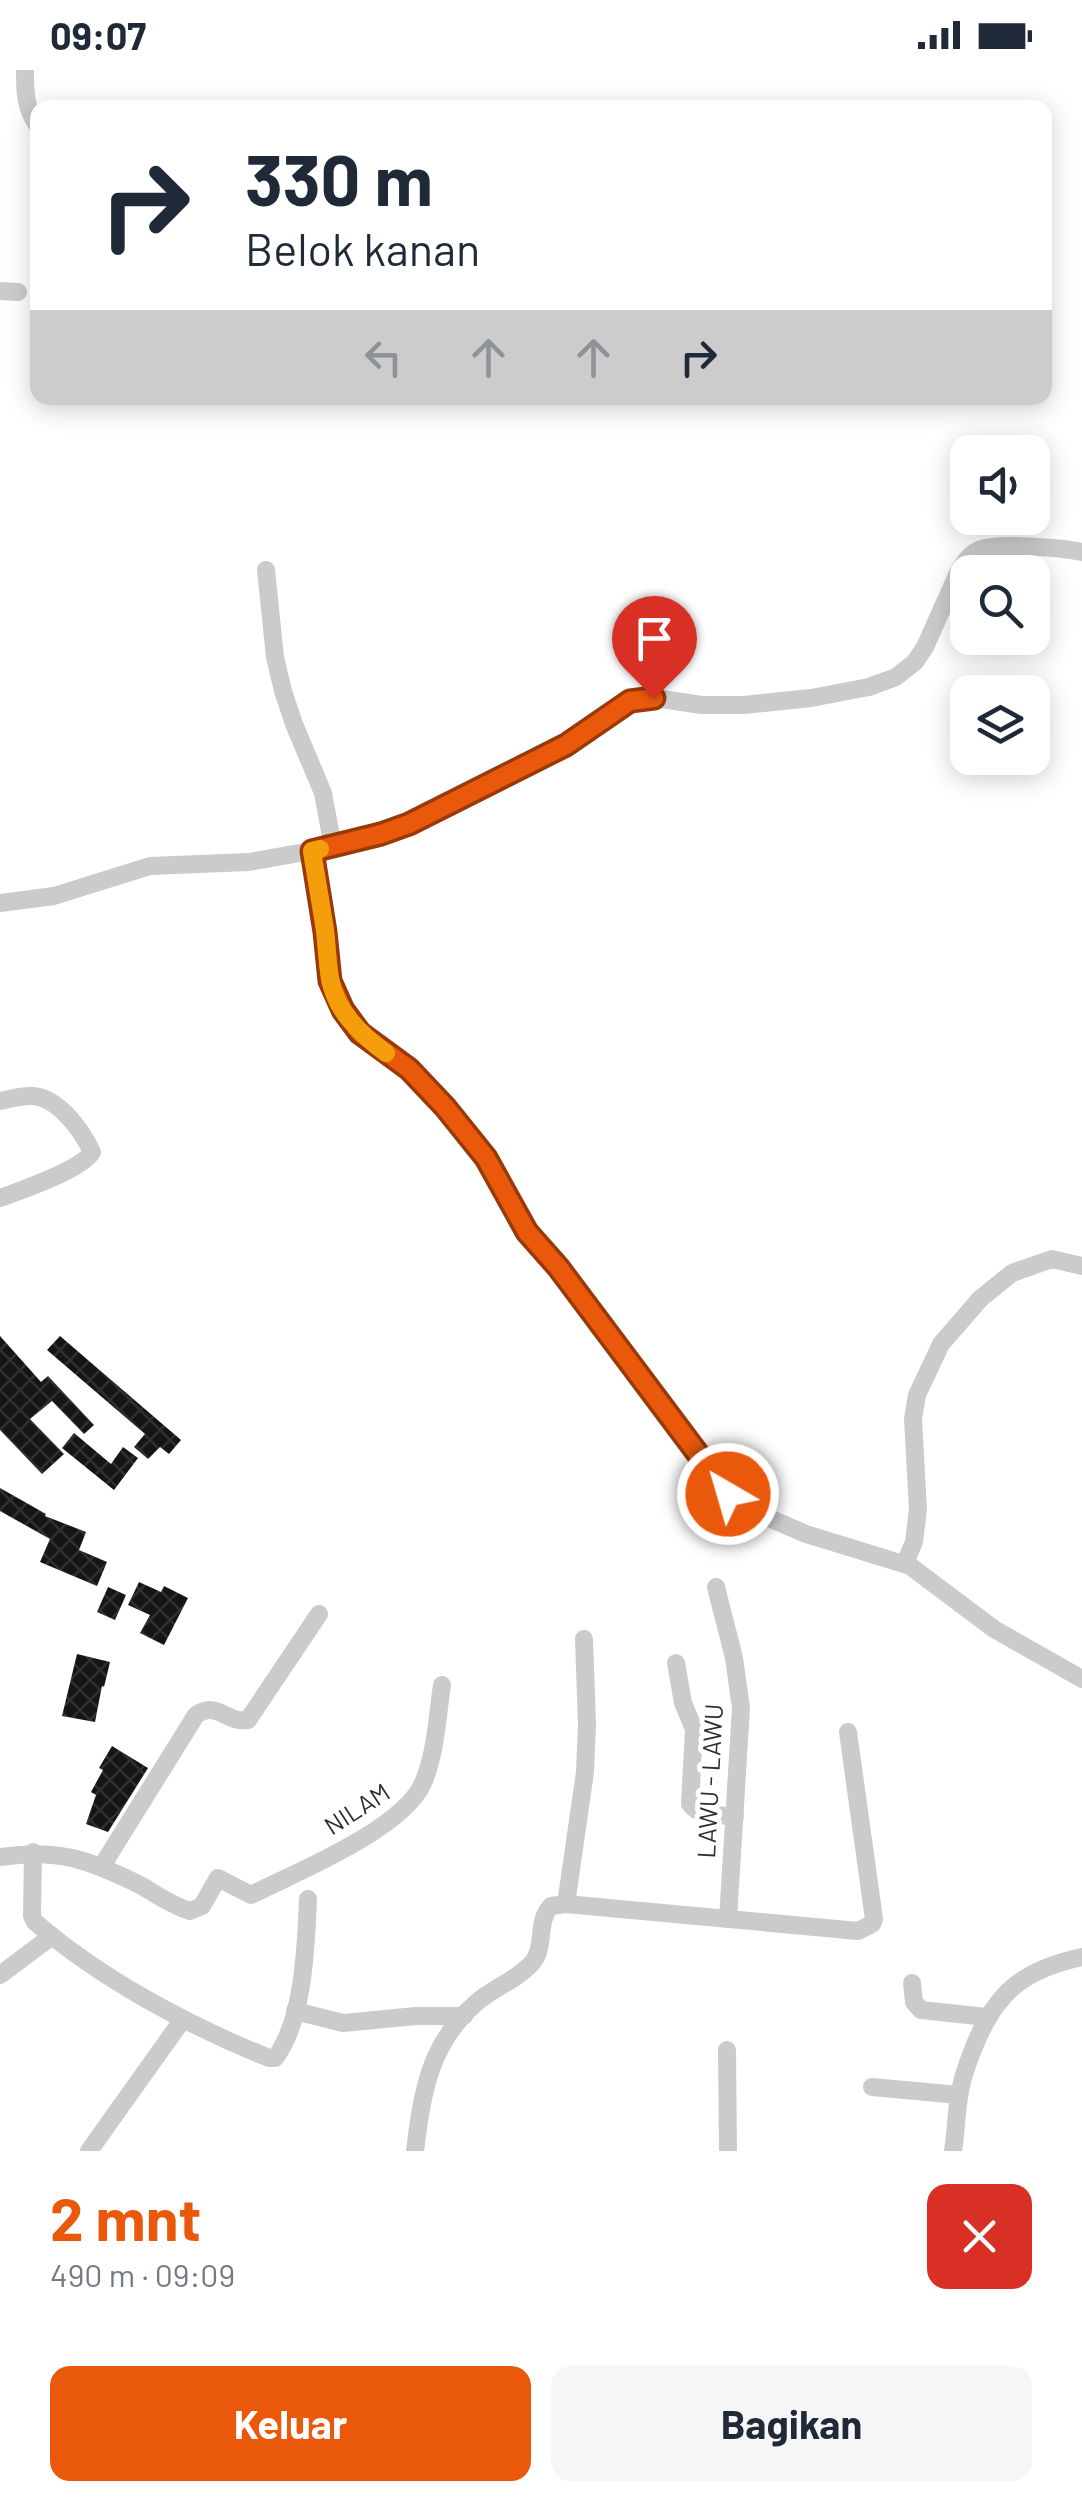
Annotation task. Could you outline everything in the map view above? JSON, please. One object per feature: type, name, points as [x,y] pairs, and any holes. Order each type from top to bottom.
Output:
[{"type":"street","points":[[26,70],[25,96],[30,114]]},
{"type":"street","points":[[0,903],[54,896],[150,866],[249,862],[381,834],[409,824],[566,745],[630,701],[654,698],[726,706],[869,687],[896,677],[920,655],[949,589],[964,563],[979,550],[1009,546],[1082,552]]},
{"type":"street","points":[[266,570],[283,692],[323,793],[334,846]]},
{"type":"street","points":[[312,851],[330,981],[350,1021],[425,1084],[486,1158],[527,1232],[558,1267],[728,1494],[768,1518],[806,1534],[904,1563],[994,1629],[1082,1679]]},
{"type":"street","points":[[0,1101],[31,1096],[46,1100],[66,1115],[92,1152],[86,1160],[0,1198]]},
{"type":"street","points":[[904,1563],[914,1542],[918,1509],[913,1418],[917,1395],[941,1344],[980,1299],[1012,1273],[1052,1259],[1082,1266]]},
{"type":"street","name":"LAWU - LAWU","points":[[716,1588],[734,1658],[741,1708],[728,1919]]},
{"type":"street","points":[[0,1856],[33,1852],[102,1866],[196,1715],[210,1709],[240,1722],[248,1720],[318,1614]]},
{"type":"street","points":[[566,1904],[585,1772],[584,1639]]},
{"type":"street","points":[[676,1663],[683,1704],[694,1730],[690,1804],[700,1813],[735,1816]]},
{"type":"street","name":"NILAM","points":[[102,1866],[190,1911],[202,1906],[218,1878],[251,1895],[350,1846],[405,1810],[418,1796],[431,1763],[442,1685]]},
{"type":"street","points":[[416,2151],[427,2077],[440,2048],[475,2004],[530,1965],[539,1950],[545,1913],[554,1905],[858,1932],[872,1924],[848,1732]]},
{"type":"street","points":[[33,1852],[35,1922],[88,1962],[182,2019],[269,2058],[276,2058],[282,2050],[295,2011],[306,1960],[308,1898]]},
{"type":"street","points":[[0,1975],[52,1936]]},
{"type":"street","points":[[954,2151],[959,2095],[987,2017],[1017,1982],[1054,1963],[1082,1957]]},
{"type":"street","points":[[912,1983],[914,2002],[922,2010],[987,2017]]},
{"type":"street","points":[[295,2011],[343,2023],[464,2016]]},
{"type":"street","points":[[89,2151],[182,2019]]},
{"type":"street","points":[[727,2050],[728,2151]]},
{"type":"street","points":[[872,2087],[959,2095]]},
{"type":"building","points":[[0,1336],[41,1382],[48,1376],[94,1425],[84,1434],[52,1401],[30,1419],[64,1454],[42,1474],[0,1430]]},
{"type":"building","points":[[60,1336],[181,1440],[169,1454],[160,1447],[148,1459],[134,1447],[145,1434],[47,1350]]},
{"type":"building","points":[[74,1433],[111,1464],[123,1447],[138,1458],[114,1490],[62,1448]]},
{"type":"building","points":[[0,1488],[45,1516],[86,1532],[79,1550],[107,1562],[97,1586],[40,1562],[50,1539],[0,1511]]},
{"type":"building","points":[[139,1582],[161,1592],[164,1586],[188,1598],[164,1645],[140,1633],[150,1615],[128,1605]]},
{"type":"building","points":[[108,1587],[126,1595],[115,1620],[97,1612]]},
{"type":"building","points":[[77,1654],[110,1662],[95,1722],[62,1716]]},
{"type":"building","points":[[112,1746],[148,1768],[108,1832],[86,1824],[96,1795],[91,1792],[103,1770],[99,1768]]},
{"type":"slow traffic","points":[[320,849],[312,851],[330,981],[350,1021],[386,1053]]},
{"type":"route","points":[[654,698],[630,701],[566,745],[409,824],[312,851],[330,981],[350,1021],[425,1084],[486,1158],[527,1232],[558,1267],[728,1494]]}]
